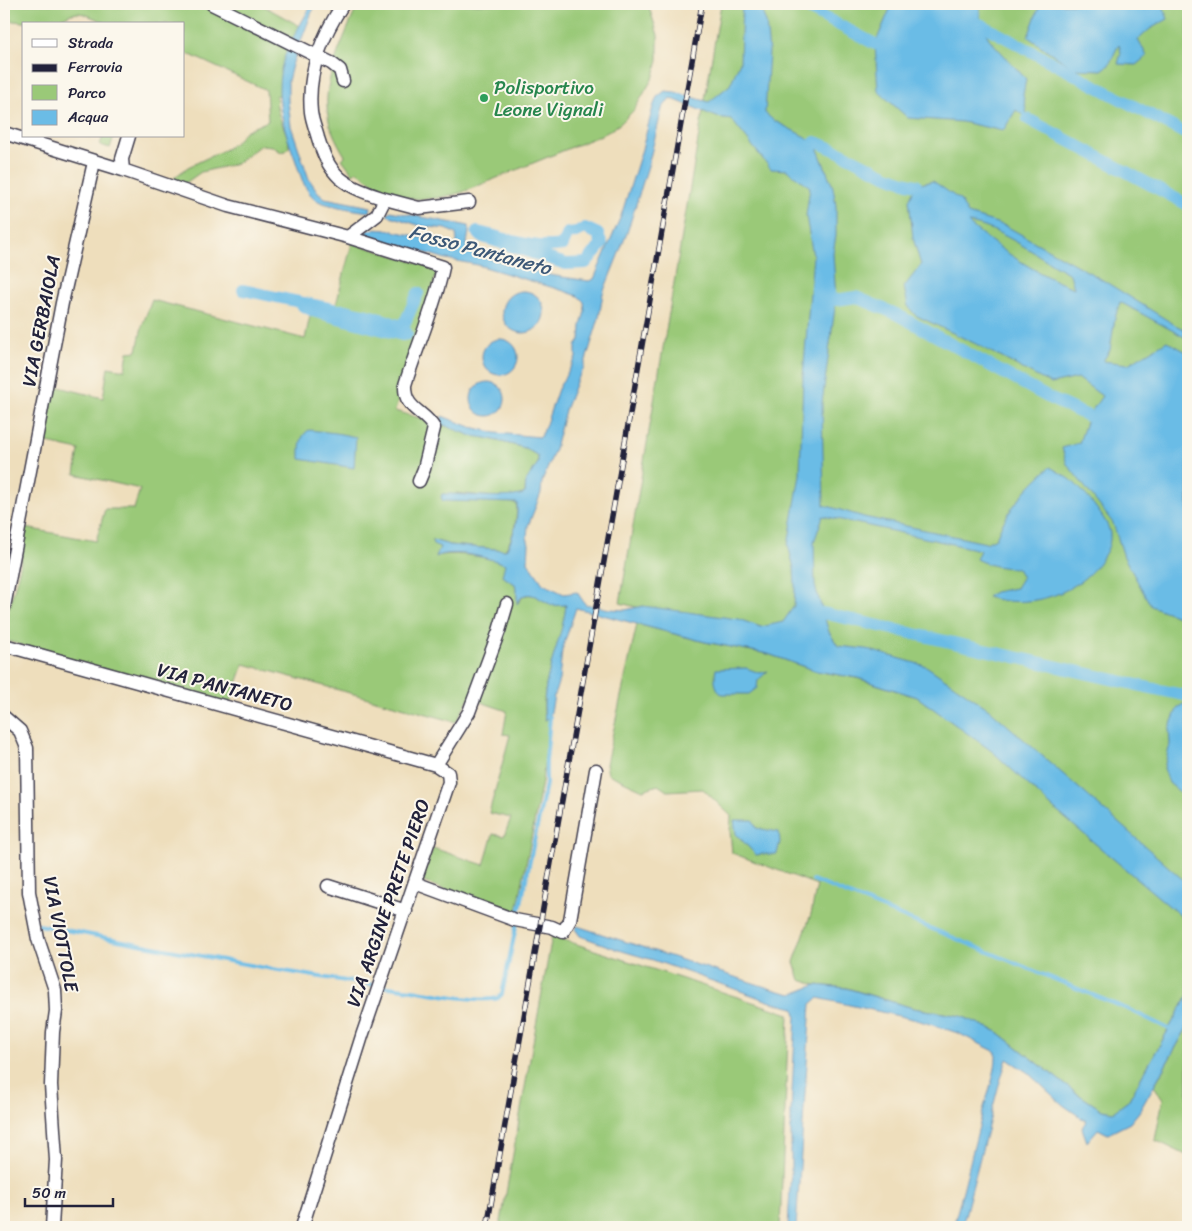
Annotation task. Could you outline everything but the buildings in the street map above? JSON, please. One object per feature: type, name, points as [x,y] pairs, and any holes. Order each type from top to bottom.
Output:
[{"type":"street","points":[[212,4],[331,63],[340,70],[342,80]]},
{"type":"street","points":[[343,4],[321,44],[311,80],[311,113],[330,168],[342,180],[358,190],[419,208],[469,202]]},
{"type":"street","points":[[4,133],[123,170],[228,206],[348,237],[443,268],[438,293],[424,327],[405,385],[405,394],[409,404],[429,419],[434,428],[424,469],[419,481]]},
{"type":"street","points":[[123,170],[122,159],[128,138]]},
{"type":"street","name":"VIA GERBAIOLA","points":[[4,607],[62,303],[94,162]]},
{"type":"street","points":[[348,237],[377,214],[385,199]]},
{"type":"street","points":[[436,765],[469,712],[499,631],[506,604]]},
{"type":"street","name":"VIA PANTANETO","points":[[4,648],[436,765]]},
{"type":"street","name":"VIA VIOTTOLE","points":[[4,716],[20,732],[27,748],[29,892],[38,939],[55,990],[56,1011],[52,1032],[52,1085],[56,1160],[52,1227]]},
{"type":"street","name":"VIA ARGINE PRETE PIERO","points":[[302,1227],[362,1036],[449,782],[448,773],[436,765]]},
{"type":"street","points":[[415,883],[519,921],[563,932],[570,920],[596,770]]},
{"type":"street","points":[[328,886],[406,910]]},
{"type":"green space","points":[[4,4],[260,4],[300,26],[284,60],[280,96],[276,95],[277,110],[288,139],[289,147],[286,151],[281,152],[272,146],[262,145],[236,164],[201,172],[184,184],[175,179],[175,177],[188,167],[226,149],[237,141],[245,131],[268,121],[266,90],[185,52],[185,22],[103,22],[78,13],[71,14],[55,22],[4,20]]},
{"type":"green space","name":"Polisportivo Leone Vignali","points":[[358,4],[648,4],[658,35],[658,60],[654,76],[634,110],[621,123],[606,133],[463,192],[433,198],[407,198],[383,189],[357,171],[353,174],[342,159],[345,156],[330,126],[327,106],[329,81],[337,54]]},
{"type":"green space","points":[[721,4],[1188,4],[1188,995],[1128,1101],[1114,1113],[1102,1110],[1072,1090],[998,1032],[961,1016],[913,1008],[847,988],[816,985],[800,980],[794,962],[811,914],[817,885],[732,853],[731,816],[703,789],[667,791],[658,785],[643,790],[608,774],[606,764],[637,624],[705,642],[768,654],[816,671],[857,678],[910,695],[877,667],[620,603]]},
{"type":"green space","points":[[102,138],[113,138],[110,148],[100,145]]},
{"type":"green space","points":[[352,243],[438,269],[395,411],[459,431],[525,448],[538,456],[538,463],[526,481],[525,493],[510,497],[492,497],[456,493],[478,501],[517,503],[514,528],[505,550],[450,545],[432,540],[440,547],[437,556],[457,554],[490,559],[506,564],[502,576],[515,583],[518,603],[522,598],[531,595],[549,604],[566,605],[563,629],[551,664],[544,698],[545,720],[550,717],[542,782],[516,916],[421,881],[433,848],[484,865],[493,834],[504,836],[511,818],[489,813],[510,735],[503,734],[507,711],[469,698],[456,722],[244,664],[229,706],[4,640],[4,627],[20,567],[26,528],[96,541],[105,509],[134,509],[140,489],[75,474],[79,450],[38,441],[51,385],[103,398],[108,367],[125,370],[128,352],[137,351],[142,326],[152,300],[305,339],[311,311],[333,316]]},
{"type":"green space","points":[[552,936],[789,1014],[780,1227],[500,1227]]},
{"type":"green space","points":[[1188,1026],[1188,1156],[1155,1140],[1163,1099],[1154,1086]]},
{"type":"water","points":[[312,4],[317,4],[312,12],[292,65],[288,81],[291,126],[309,179],[318,192],[325,198],[371,207],[370,212],[325,203],[311,195],[302,180],[284,126],[279,92],[283,60]]},
{"type":"water","points":[[742,4],[761,4],[760,7],[766,22],[769,52],[765,113],[773,120],[815,142],[833,187],[836,206],[836,236],[833,253],[836,300],[822,403],[824,505],[864,517],[986,543],[996,538],[1006,518],[1019,500],[1050,467],[1070,479],[1087,496],[1105,521],[1110,534],[1108,547],[1103,557],[1088,575],[1075,585],[1047,597],[1017,602],[987,597],[994,592],[1016,588],[1022,578],[1017,568],[996,566],[976,559],[980,550],[823,516],[814,542],[815,586],[829,632],[838,646],[866,649],[926,666],[989,709],[1188,884],[1188,922],[1053,808],[993,752],[917,697],[857,678],[816,671],[768,654],[705,642],[576,608],[562,650],[559,680],[550,717],[545,720],[545,691],[566,605],[549,604],[530,595],[525,595],[517,604],[515,584],[502,576],[505,564],[490,559],[461,554],[451,553],[436,557],[440,547],[433,544],[432,540],[450,545],[506,550],[515,528],[517,503],[443,501],[442,494],[498,497],[525,493],[526,481],[538,463],[538,456],[525,448],[472,436],[441,424],[442,416],[471,427],[496,433],[540,437],[558,389],[576,358],[576,346],[580,340],[585,311],[584,302],[578,296],[564,291],[478,265],[446,259],[370,237],[366,234],[367,230],[377,229],[398,232],[453,246],[457,242],[456,234],[446,229],[421,226],[387,215],[390,211],[469,226],[467,247],[469,253],[549,275],[589,281],[594,279],[621,216],[657,97],[665,91],[709,102],[730,85],[740,62]],"holes":[[[670,98],[717,117],[731,119],[771,169],[787,170],[810,187],[806,216],[813,256],[803,376],[800,475],[788,545],[794,568],[794,606],[783,622],[761,627],[738,619],[643,606],[625,610],[585,604],[577,592],[564,594],[543,584],[528,562],[528,526],[541,493],[542,482],[555,449],[565,410],[583,370],[599,318],[603,293],[627,233],[648,166],[662,109]]]},
{"type":"water","points":[[892,4],[976,4],[980,7],[980,24],[990,40],[1026,79],[1023,95],[1028,119],[1016,110],[1003,131],[962,122],[908,118],[878,91],[875,44]]},
{"type":"water","points":[[1040,4],[1165,4],[1164,9],[1168,19],[1150,29],[1138,40],[1147,56],[1136,65],[1118,64],[1121,53],[1119,44],[1109,65],[1102,70],[1074,69],[1028,37]]},
{"type":"water","points":[[933,181],[960,200],[968,214],[1006,226],[1101,279],[1175,325],[1188,331],[1188,339],[1120,302],[1115,318],[1110,350],[1103,361],[1128,364],[1167,341],[1188,353],[1188,620],[1151,606],[1124,557],[1113,523],[1067,464],[1062,448],[1079,443],[1088,416],[1102,396],[1078,378],[1051,384],[976,344],[915,315],[908,306],[904,287],[921,265],[913,238],[909,200],[916,185]],"holes":[[[968,223],[993,230],[1020,244],[1070,274],[1074,288],[1046,276],[1018,260]]]},
{"type":"water","points":[[527,291],[535,294],[541,300],[544,312],[541,324],[535,330],[519,333],[511,330],[505,324],[502,308],[505,300],[511,294]]},
{"type":"water","points":[[500,339],[513,344],[518,357],[513,370],[500,375],[487,370],[482,357],[487,344]]},
{"type":"water","points":[[488,382],[495,383],[500,387],[504,392],[504,406],[500,411],[495,415],[488,416],[481,415],[476,411],[472,406],[471,399],[472,392],[476,387],[481,383]]},
{"type":"water","points":[[309,430],[356,437],[354,468],[300,459],[302,439]]},
{"type":"water","points":[[746,668],[760,673],[768,671],[758,680],[757,688],[749,694],[721,694],[715,682],[716,669]]},
{"type":"water","points":[[1188,701],[1188,799],[1169,783],[1164,768],[1170,744],[1169,729],[1177,709]]},
{"type":"water","points":[[734,820],[753,820],[756,828],[779,832],[780,842],[777,854],[756,855],[736,834]]},
{"type":"water","points":[[577,926],[792,994],[816,985],[846,988],[913,1008],[961,1016],[998,1032],[1072,1090],[1102,1110],[1113,1112],[1128,1101],[1188,995],[1188,1026],[1139,1112],[1130,1123],[1108,1134],[1098,1129],[1087,1142],[1082,1128],[1086,1121],[1063,1105],[1027,1072],[1007,1059],[962,1227],[953,1227],[993,1076],[996,1052],[958,1033],[917,1020],[818,998],[811,1004],[796,1227],[788,1227],[796,1015],[794,1008],[774,1003],[580,936],[575,929]]},
{"type":"waterway","points":[[799,4],[875,44]]},
{"type":"waterway","points":[[980,24],[1188,135]]},
{"type":"waterway","points":[[1028,119],[1188,205]]},
{"type":"waterway","points":[[815,142],[840,152],[890,177],[916,185]]},
{"type":"waterway","name":"Fosso Pantaneto","points":[[585,228],[598,234],[602,244],[586,263],[566,264],[480,236],[477,232],[519,243],[551,246],[563,245],[568,233],[577,232],[585,228]]},
{"type":"waterway","points":[[243,290],[304,303]]},
{"type":"waterway","points":[[403,327],[418,293]]},
{"type":"waterway","points":[[836,300],[856,297],[896,314],[1051,399],[1088,416]]},
{"type":"waterway","points":[[304,303],[376,317],[403,327],[407,334],[402,335],[316,312],[303,306],[304,303]]},
{"type":"waterway","points":[[823,613],[1188,696]]},
{"type":"waterway","points":[[39,925],[318,977],[456,997],[498,998],[502,994],[546,784],[550,717]]},
{"type":"waterway","points":[[813,880],[1132,1011],[1169,1029]]},
{"type":"railway","points":[[487,1227],[702,4]]},
{"type":"place","name":"Polisportivo Leone Vignali","points":[[484,98]]}]
